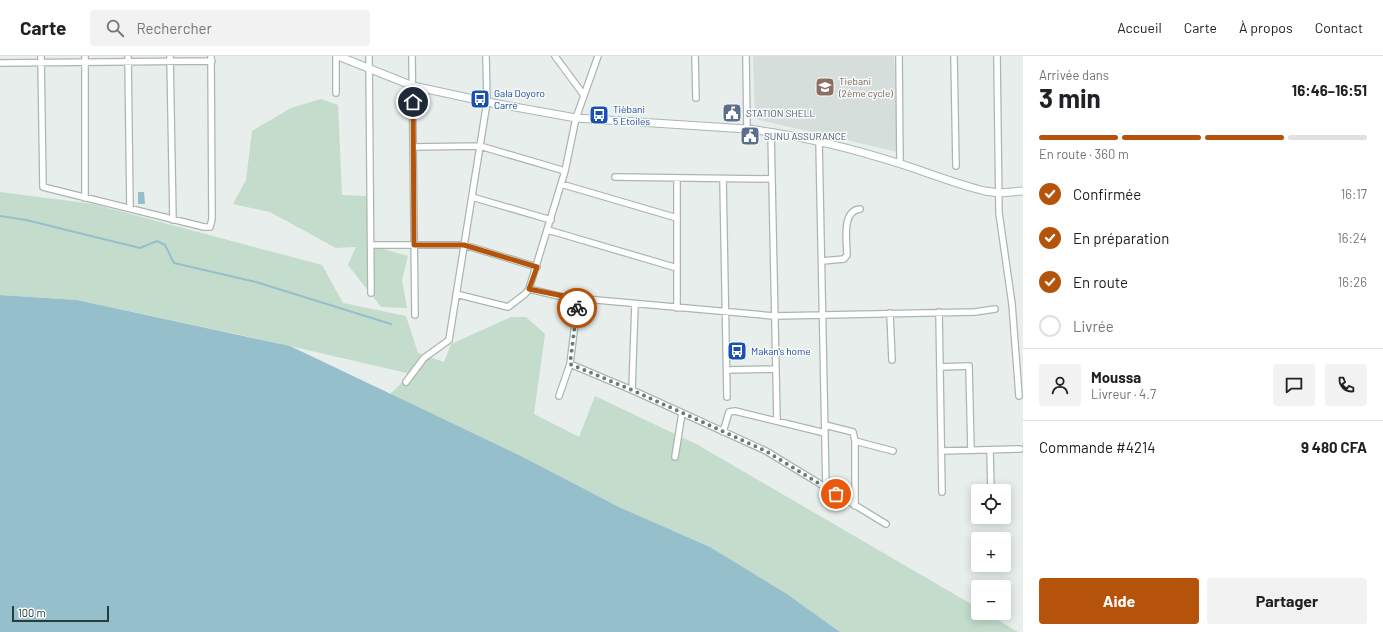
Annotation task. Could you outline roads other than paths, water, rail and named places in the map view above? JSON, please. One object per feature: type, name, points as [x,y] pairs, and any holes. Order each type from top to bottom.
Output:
[{"type":"main road","points":[[337,56],[413,86],[487,102],[576,118],[747,128],[819,141],[900,164],[972,188],[999,193],[1023,191]]},
{"type":"street","points":[[0,63],[41,63],[85,59],[212,58],[212,219],[210,227],[173,220],[43,187],[41,63],[41,56]]},
{"type":"street","points":[[336,93],[337,56]]},
{"type":"street","points":[[369,56],[371,293]]},
{"type":"street","points":[[412,56],[415,315]]},
{"type":"street","points":[[406,382],[424,358],[449,340],[487,102],[486,56]]},
{"type":"street","points":[[555,56],[583,94]]},
{"type":"street","points":[[456,294],[508,307],[526,294],[529,289],[537,267],[565,171],[576,118],[583,94],[598,56]]},
{"type":"street","points":[[695,56],[696,98]]},
{"type":"street","points":[[746,56],[747,128]]},
{"type":"street","points":[[899,56],[900,164]]},
{"type":"street","points":[[954,56],[956,166]]},
{"type":"street","points":[[997,56],[999,193],[1003,250],[1012,304],[1019,396]]},
{"type":"street","points":[[170,58],[173,220]]},
{"type":"street","points":[[84,198],[85,59]]},
{"type":"street","points":[[128,59],[130,208]]},
{"type":"street","points":[[770,132],[776,420]]},
{"type":"street","points":[[819,141],[826,489]]},
{"type":"street","points":[[413,147],[480,146],[565,171]]},
{"type":"street","points":[[615,178],[772,179]]},
{"type":"street","points":[[677,178],[677,308]]},
{"type":"street","points":[[723,178],[727,397]]},
{"type":"street","points":[[561,184],[677,218]]},
{"type":"street","points":[[472,197],[551,220]]},
{"type":"street","points":[[822,261],[844,259],[847,255],[847,219],[853,211],[860,209]]},
{"type":"street","points":[[548,230],[677,268]]},
{"type":"street","points":[[371,245],[464,245],[537,267]]},
{"type":"street","points":[[529,289],[578,299],[774,316],[975,312],[995,309]]},
{"type":"street","points":[[559,396],[570,364],[578,299]]},
{"type":"street","points":[[632,390],[635,304]]},
{"type":"street","points":[[939,312],[942,492]]},
{"type":"street","points":[[890,313],[892,360]]},
{"type":"street","points":[[570,364],[632,390],[766,451],[826,489],[886,524]]},
{"type":"street","points":[[940,367],[969,366],[971,450]]},
{"type":"street","points":[[727,370],[775,369]]},
{"type":"street","points":[[723,432],[729,412],[735,411],[825,433]]},
{"type":"street","points":[[675,457],[682,413]]},
{"type":"street","points":[[825,425],[853,432],[855,506]]},
{"type":"street","points":[[854,441],[893,450]]},
{"type":"street","points":[[942,451],[1020,449]]},
{"type":"street","points":[[990,450],[991,484]]},
{"type":"water","points":[[138,192],[144,192],[145,204],[138,204]]},
{"type":"water","points":[[0,295],[77,300],[290,346],[521,456],[619,507],[710,547],[787,594],[840,632],[0,632]]},
{"type":"waterway","points":[[0,216],[26,220],[140,248],[157,241],[165,245],[174,263],[256,282],[391,324]]},
{"type":"place","name":"Tiebani (2ème cycle)","points":[[825,87]]},
{"type":"place","name":"Gala Doyoro Carré","points":[[480,99]]},
{"type":"place","name":"STATION SHELL","points":[[732,113]]},
{"type":"place","name":"Tièbani 5 Etoiles","points":[[599,115]]},
{"type":"place","name":"SUNU ASSURANCE","points":[[750,136]]},
{"type":"place","name":"Makan's home","points":[[737,351]]}]
